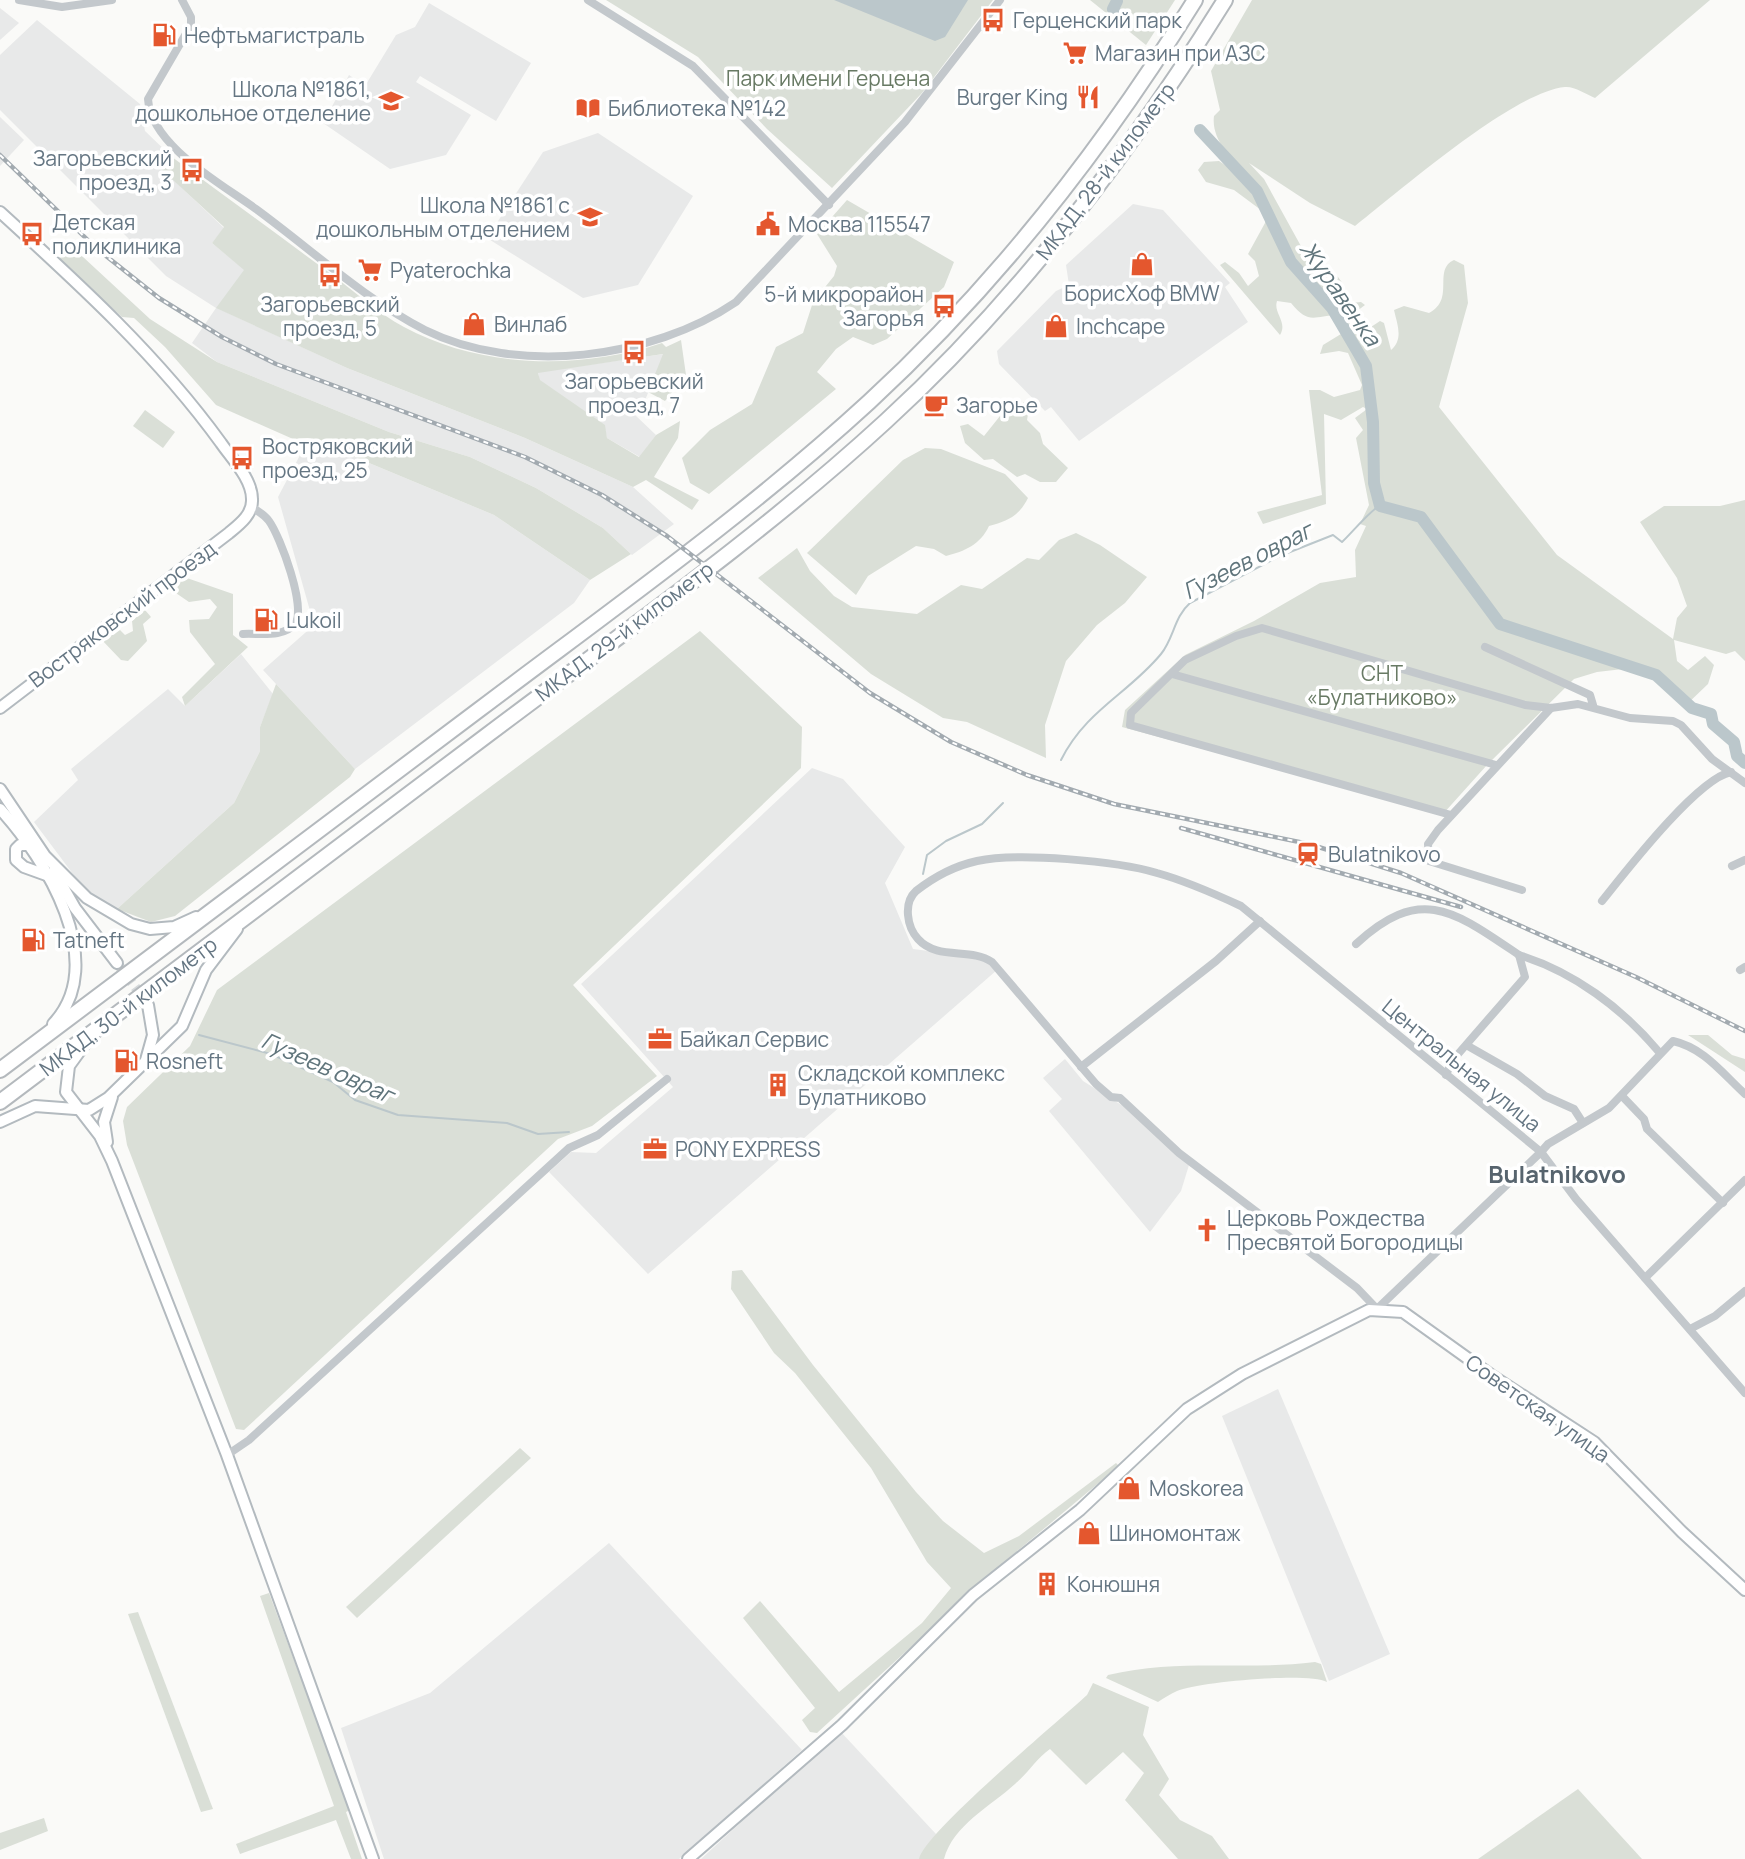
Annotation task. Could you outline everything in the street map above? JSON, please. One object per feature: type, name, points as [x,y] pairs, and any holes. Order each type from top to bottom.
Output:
[{"type":"highway","name":"МКАД, 28-й километр","points":[[956,315],[1011,254],[1110,129],[1195,0]]},
{"type":"highway","name":"МКАД, 28-й километр","points":[[974,333],[1039,260],[1101,179],[1163,96],[1225,0]]},
{"type":"highway","name":"МКАД, 29-й километр","points":[[240,889],[745,507],[868,403],[956,315]]},
{"type":"highway","name":"МКАД, 29-й километр","points":[[256,909],[761,527],[885,422],[974,333]]},
{"type":"highway","name":"МКАД, 30-й километр","points":[[0,1070],[240,889]]},
{"type":"highway","name":"МКАД, 30-й километр","points":[[0,1102],[256,909]]},
{"type":"street","points":[[19,0],[62,7],[112,0]]},
{"type":"street","points":[[182,0],[191,17],[191,24],[148,99],[163,137],[355,286],[411,322],[453,339],[509,354],[575,356],[619,349],[680,330],[716,315],[736,302],[921,103],[1000,0]]},
{"type":"street","points":[[588,0],[693,66],[829,205]]},
{"type":"street","points":[[0,212],[116,319],[190,402],[242,473],[252,494],[255,510],[270,522],[279,541],[300,606],[296,622],[283,633],[243,634]]},
{"type":"street","name":"Востряковский проезд","points":[[0,708],[255,510]]},
{"type":"street","points":[[1451,815],[1130,725],[1131,713],[1185,660],[1236,636],[1262,628],[1511,701],[1551,708],[1578,704],[1630,719],[1673,720],[1745,783]]},
{"type":"street","points":[[1485,647],[1590,695],[1593,705],[1590,706]]},
{"type":"street","points":[[1171,674],[1496,765]]},
{"type":"street","points":[[1522,890],[1429,861],[1428,844],[1496,765],[1551,708]]},
{"type":"street","points":[[1602,901],[1679,812],[1714,778],[1731,772]]},
{"type":"street","points":[[0,789],[29,828],[32,845],[65,914],[76,970],[74,992],[64,1012],[14,1060]]},
{"type":"street","points":[[1,809],[32,845],[87,898],[131,924],[150,929],[187,922],[240,889]]},
{"type":"street","points":[[32,845],[16,849],[16,860],[24,867],[47,875],[69,899],[117,963]]},
{"type":"street","points":[[46,856],[69,899]]},
{"type":"street","name":"Центральная улица","points":[[1081,1067],[992,962],[982,955],[948,953],[921,942],[914,934],[907,905],[912,895],[927,882],[948,870],[977,861],[1000,858],[1087,862],[1154,872],[1197,886],[1241,906],[1541,1152],[1576,1199],[1745,1393]]},
{"type":"street","points":[[1732,866],[1745,860]]},
{"type":"street","points":[[1356,944],[1390,917],[1415,908],[1430,908],[1461,920],[1519,955],[1539,962],[1615,1006],[1659,1052]]},
{"type":"street","points":[[0,1122],[22,1109],[35,1106],[95,1108],[117,1090],[182,1026],[216,954],[256,909]]},
{"type":"street","points":[[1081,1067],[1216,961],[1260,921]]},
{"type":"street","points":[[1446,1075],[1452,1061],[1468,1046],[1525,977],[1519,955]]},
{"type":"street","points":[[131,1003],[72,1058],[66,1075],[66,1092],[100,1136],[112,1161],[227,1455],[373,1859]]},
{"type":"street","points":[[135,1073],[152,1046],[153,1024],[148,1005]]},
{"type":"street","points":[[1377,1308],[1548,1144],[1609,1108],[1659,1052],[1673,1041],[1689,1044],[1704,1055],[1745,1094]]},
{"type":"street","points":[[1468,1046],[1517,1074],[1545,1096],[1574,1109],[1583,1123]]},
{"type":"street","name":"Советская улица","points":[[1081,1067],[1111,1097],[1119,1098],[1180,1153],[1346,1280],[1377,1308]]},
{"type":"street","points":[[227,1455],[249,1440],[569,1148],[598,1135],[667,1079]]},
{"type":"street","points":[[112,1161],[104,1122],[108,1103],[117,1090]]},
{"type":"street","points":[[1622,1096],[1644,1119],[1647,1129],[1723,1203]]},
{"type":"street","points":[[1645,1278],[1745,1180]]},
{"type":"street","points":[[1690,1329],[1715,1316],[1745,1291]]},
{"type":"street","name":"Советская улица","points":[[688,1859],[842,1725],[973,1595],[1080,1510],[1187,1409],[1249,1370],[1377,1308],[1410,1315],[1491,1375],[1594,1442],[1682,1532],[1745,1590]]},
{"type":"shaded area","points":[[834,0],[968,0],[945,37],[935,41]]},
{"type":"shaded area","points":[[429,3],[531,63],[496,121],[420,76],[416,82],[471,115],[446,155],[390,169],[323,123],[349,75],[365,86],[396,35],[415,27]]},
{"type":"shaded area","points":[[0,8],[19,23],[0,40]]},
{"type":"shaded area","points":[[37,20],[140,104],[145,131],[172,157],[162,169],[224,228],[212,243],[245,270],[217,308],[347,368],[525,438],[633,487],[674,524],[632,555],[603,528],[536,488],[470,457],[389,432],[217,362],[192,343],[216,308],[166,276],[0,110],[0,55]]},
{"type":"shaded area","points":[[0,117],[24,140],[0,166]]},
{"type":"shaded area","name":"Школа №1861 с дошкольным отделением","points":[[598,133],[693,196],[638,285],[583,298],[487,238],[543,152]]},
{"type":"shaded area","points":[[1133,204],[1163,210],[1230,283],[1225,287],[1248,322],[1079,441],[1051,407],[1045,411],[999,364],[997,351],[1056,291],[1069,285],[1066,265]]},
{"type":"shaded area","points":[[664,354],[641,410],[635,415],[656,435],[640,457],[607,438],[604,425],[539,380],[538,372]]},
{"type":"shaded area","points":[[309,438],[494,515],[590,580],[574,603],[355,769],[263,670],[314,625],[278,497]]},
{"type":"shaded area","points":[[241,654],[273,694],[260,727],[260,751],[234,803],[117,909],[101,901],[79,882],[34,822],[78,780],[71,769],[168,689],[185,706]]},
{"type":"shaded area","points":[[812,768],[843,779],[905,847],[885,883],[913,949],[985,958],[997,970],[648,1274],[549,1172],[571,1152],[596,1153],[673,1087],[581,984]]},
{"type":"shaded area","points":[[1065,1059],[1083,1081],[1123,1106],[1189,1165],[1181,1191],[1150,1232],[1049,1111],[1062,1099],[1043,1078]]},
{"type":"shaded area","points":[[1278,1389],[1390,1654],[1329,1681],[1222,1416]]},
{"type":"shaded area","points":[[609,1543],[802,1750],[679,1859],[384,1859],[341,1728],[430,1693]]},
{"type":"shaded area","points":[[840,1731],[936,1834],[931,1859],[701,1859]]},
{"type":"green space","name":"Парк имени Герцена","points":[[606,0],[993,0],[922,93],[832,188],[767,129],[698,57]]},
{"type":"green space","points":[[1090,0],[1175,0],[1146,45]]},
{"type":"green space","name":"СНТ «Булатниково»","points":[[1252,0],[1710,0],[1595,98],[1565,87],[1543,93],[1517,106],[1457,145],[1355,226],[1310,203],[1249,163],[1264,179],[1307,257],[1335,274],[1351,303],[1361,302],[1365,305],[1353,314],[1352,322],[1371,327],[1380,321],[1384,323],[1391,350],[1398,336],[1394,310],[1404,306],[1429,313],[1441,300],[1448,265],[1454,260],[1464,265],[1468,303],[1439,407],[1557,555],[1673,639],[1677,618],[1687,606],[1677,578],[1640,522],[1664,506],[1720,506],[1745,500],[1745,661],[1735,651],[1726,654],[1674,640],[1677,661],[1688,670],[1705,656],[1714,665],[1708,684],[1684,707],[1663,686],[1643,674],[1623,669],[1597,672],[1574,679],[1487,765],[1443,814],[1122,727],[1125,710],[1185,655],[1254,621],[1320,583],[1356,577],[1355,550],[1366,526],[1360,524],[1369,505],[1356,438],[1363,430],[1355,418],[1367,409],[1363,407],[1341,420],[1324,414],[1326,504],[1263,524],[1257,512],[1322,495],[1309,390],[1320,390],[1334,397],[1360,390],[1362,385],[1348,353],[1339,351],[1320,354],[1323,345],[1341,334],[1338,315],[1307,317],[1291,303],[1277,301],[1282,322],[1280,335],[1220,265],[1225,262],[1239,273],[1248,286],[1259,276],[1255,261],[1248,254],[1265,223],[1265,213],[1234,190],[1206,182],[1198,170],[1204,162],[1219,161],[1240,175],[1244,172],[1228,154],[1215,132],[1214,116],[1220,110],[1211,71]]},
{"type":"green space","points":[[172,157],[385,315],[434,341],[498,358],[565,361],[631,352],[662,343],[666,347],[681,340],[686,375],[665,401],[648,392],[663,354],[538,373],[540,380],[605,425],[607,438],[639,457],[656,435],[680,421],[678,438],[654,477],[699,500],[692,510],[646,480],[633,487],[525,438],[347,368],[216,308],[244,270],[212,243],[224,227],[161,169]]},
{"type":"green space","points":[[847,200],[954,262],[944,287],[887,339],[873,345],[853,337],[836,349],[817,372],[836,389],[709,494],[690,483],[682,458],[710,430],[752,404],[776,347],[803,333],[813,302],[834,276],[837,266],[817,234]]},
{"type":"green space","points":[[69,244],[150,319],[217,362],[389,432],[470,457],[536,488],[603,528],[631,554],[590,580],[494,515],[309,438],[293,439],[216,405],[165,347],[134,318],[122,317],[55,256]]},
{"type":"green space","points":[[1024,402],[1029,408],[1027,420],[1040,433],[1043,444],[1068,468],[1056,482],[1040,482],[1025,474],[1017,477],[993,459],[984,460],[965,443],[960,426],[968,424],[984,436],[1004,411],[1011,415]]},
{"type":"green space","points":[[145,410],[175,432],[163,448],[133,426]]},
{"type":"green space","points":[[925,448],[941,449],[1005,474],[1028,498],[1017,513],[1007,520],[989,526],[971,546],[946,556],[934,549],[916,546],[868,576],[856,595],[807,553],[903,460]]},
{"type":"green space","points":[[1076,533],[1100,545],[1147,577],[1125,603],[1097,625],[1066,661],[1045,725],[1046,758],[967,722],[943,718],[871,674],[758,578],[797,548],[810,571],[834,596],[852,607],[917,614],[961,585],[982,589],[1027,558],[1039,560],[1059,540]]},
{"type":"green space","points":[[184,577],[233,594],[233,635],[248,647],[185,706],[182,697],[215,664],[190,632],[189,620],[209,619],[217,607],[210,599],[189,602],[170,589]]},
{"type":"green space","points":[[145,610],[151,617],[143,624],[147,641],[128,661],[121,660],[101,639],[120,630],[125,635],[133,631],[132,621]]},
{"type":"green space","points":[[700,631],[802,727],[801,768],[573,985],[657,1076],[592,1126],[558,1139],[244,1430],[236,1429],[127,1145],[123,1121],[127,1107],[190,1046],[217,990]]},
{"type":"green space","points":[[276,684],[355,769],[350,777],[175,916],[151,922],[117,909],[234,803],[260,751],[260,727]]},
{"type":"green space","points":[[1688,1035],[1708,1035],[1732,1055],[1745,1059],[1745,1072]]},
{"type":"green space","points":[[742,1270],[813,1365],[916,1492],[943,1521],[984,1553],[1019,1536],[1116,1463],[1119,1466],[997,1568],[817,1733],[810,1732],[802,1720],[815,1708],[743,1618],[760,1601],[839,1692],[922,1623],[951,1588],[927,1562],[871,1468],[795,1373],[774,1353],[731,1289],[732,1271]]},
{"type":"green space","points":[[520,1448],[531,1458],[357,1618],[346,1607]]},
{"type":"green space","points":[[269,1593],[350,1810],[346,1812],[362,1859],[351,1859],[336,1820],[240,1854],[236,1844],[334,1806],[260,1596]]},
{"type":"green space","points":[[138,1612],[213,1809],[201,1812],[128,1614]]},
{"type":"green space","points":[[1315,1662],[1321,1664],[1327,1682],[1316,1679],[1277,1678],[1229,1682],[1177,1691],[1158,1702],[1106,1678],[1108,1675],[1161,1667]]},
{"type":"green space","points":[[1093,1683],[1149,1707],[1143,1735],[1169,1779],[1159,1795],[1180,1820],[1212,1836],[1229,1859],[1178,1859],[1125,1800],[1144,1773],[1123,1752],[1086,1785],[1050,1749],[1015,1784],[964,1826],[944,1859],[919,1859],[943,1826],[1087,1695]]},
{"type":"green space","points":[[1578,1789],[1642,1859],[1478,1859]]},
{"type":"green space","points":[[44,1818],[48,1831],[0,1850],[0,1833]]},
{"type":"waterway","name":"Журавенка","points":[[1117,1],[1113,9],[1121,20]]},
{"type":"waterway","name":"Журавенка","points":[[1108,10],[1113,9]]},
{"type":"waterway","points":[[1200,130],[1257,191],[1291,262],[1332,308],[1366,366],[1373,422],[1374,483],[1380,506],[1421,517],[1500,624],[1656,675],[1692,708],[1711,714],[1713,724],[1734,742],[1737,756],[1745,763]]},
{"type":"waterway","name":"Гузеев овраг","points":[[1061,760],[1071,743],[1095,715],[1161,654],[1190,603],[1280,556],[1333,535],[1342,542],[1380,506]]},
{"type":"waterway","name":"Гузеев овраг","points":[[923,874],[927,855],[946,841],[982,824],[1003,803]]},
{"type":"waterway","name":"Гузеев овраг","points":[[199,1035],[271,1054],[333,1082],[355,1100],[398,1115],[507,1123],[538,1134],[569,1132]]},
{"type":"tunnel","points":[[117,963],[145,1000]]},
{"type":"railway","points":[[0,155],[96,248],[159,298],[222,337],[276,364],[525,457],[602,495],[667,536],[870,693],[951,742],[1027,775],[1114,804],[1309,844],[1401,873],[1636,977],[1745,1031]]},
{"type":"railway","points":[[1181,828],[1461,907]]},
{"type":"place","name":"Герценский парк","points":[[993,20]]},
{"type":"place","name":"Нефтьмагистраль","points":[[164,35]]},
{"type":"place","name":"Магазин при АЗС","points":[[1075,53]]},
{"type":"place","name":"Burger King","points":[[1088,97]]},
{"type":"place","name":"Школа №1861, дошкольное отделение","points":[[391,101]]},
{"type":"place","name":"Библиотека №142","points":[[588,108]]},
{"type":"place","name":"Загорьевский проезд, 3","points":[[192,170]]},
{"type":"place","name":"Школа №1861 с дошкольным отделением","points":[[590,217]]},
{"type":"place","name":"Москва 115547","points":[[768,224]]},
{"type":"place","name":"Детская поликлиника","points":[[32,234]]},
{"type":"place","name":"БорисХоф BMW","points":[[1142,264]]},
{"type":"place","name":"Pyaterochka","points":[[370,270]]},
{"type":"place","name":"Загорьевский проезд, 5","points":[[330,275]]},
{"type":"place","name":"5-й микрорайон Загорья","points":[[944,306]]},
{"type":"place","name":"Винлаб","points":[[474,324]]},
{"type":"place","name":"Inchcape","points":[[1056,326]]},
{"type":"place","name":"Загорьевский проезд, 7","points":[[634,352]]},
{"type":"place","name":"Загорье","points":[[936,405]]},
{"type":"place","name":"Востряковский проезд, 25","points":[[242,458]]},
{"type":"place","name":"Lukoil","points":[[266,620]]},
{"type":"place","name":"Bulatnikovo","points":[[1308,854]]},
{"type":"place","name":"Tatneft","points":[[33,940]]},
{"type":"place","name":"Байкал Сервис","points":[[660,1039]]},
{"type":"place","name":"Rosneft","points":[[126,1061]]},
{"type":"place","name":"Складской комплекс Булатниково","points":[[778,1085]]},
{"type":"place","name":"PONY EXPRESS","points":[[655,1149]]},
{"type":"place","name":"Церковь Рождества Пресвятой Богородицы","points":[[1207,1230]]},
{"type":"place","name":"Moskorea","points":[[1129,1488]]},
{"type":"place","name":"Шиномонтаж","points":[[1089,1533]]},
{"type":"place","name":"Конюшня","points":[[1047,1584]]},
{"type":"district","name":"Bulatnikovo","points":[[1557,1173]]}]
